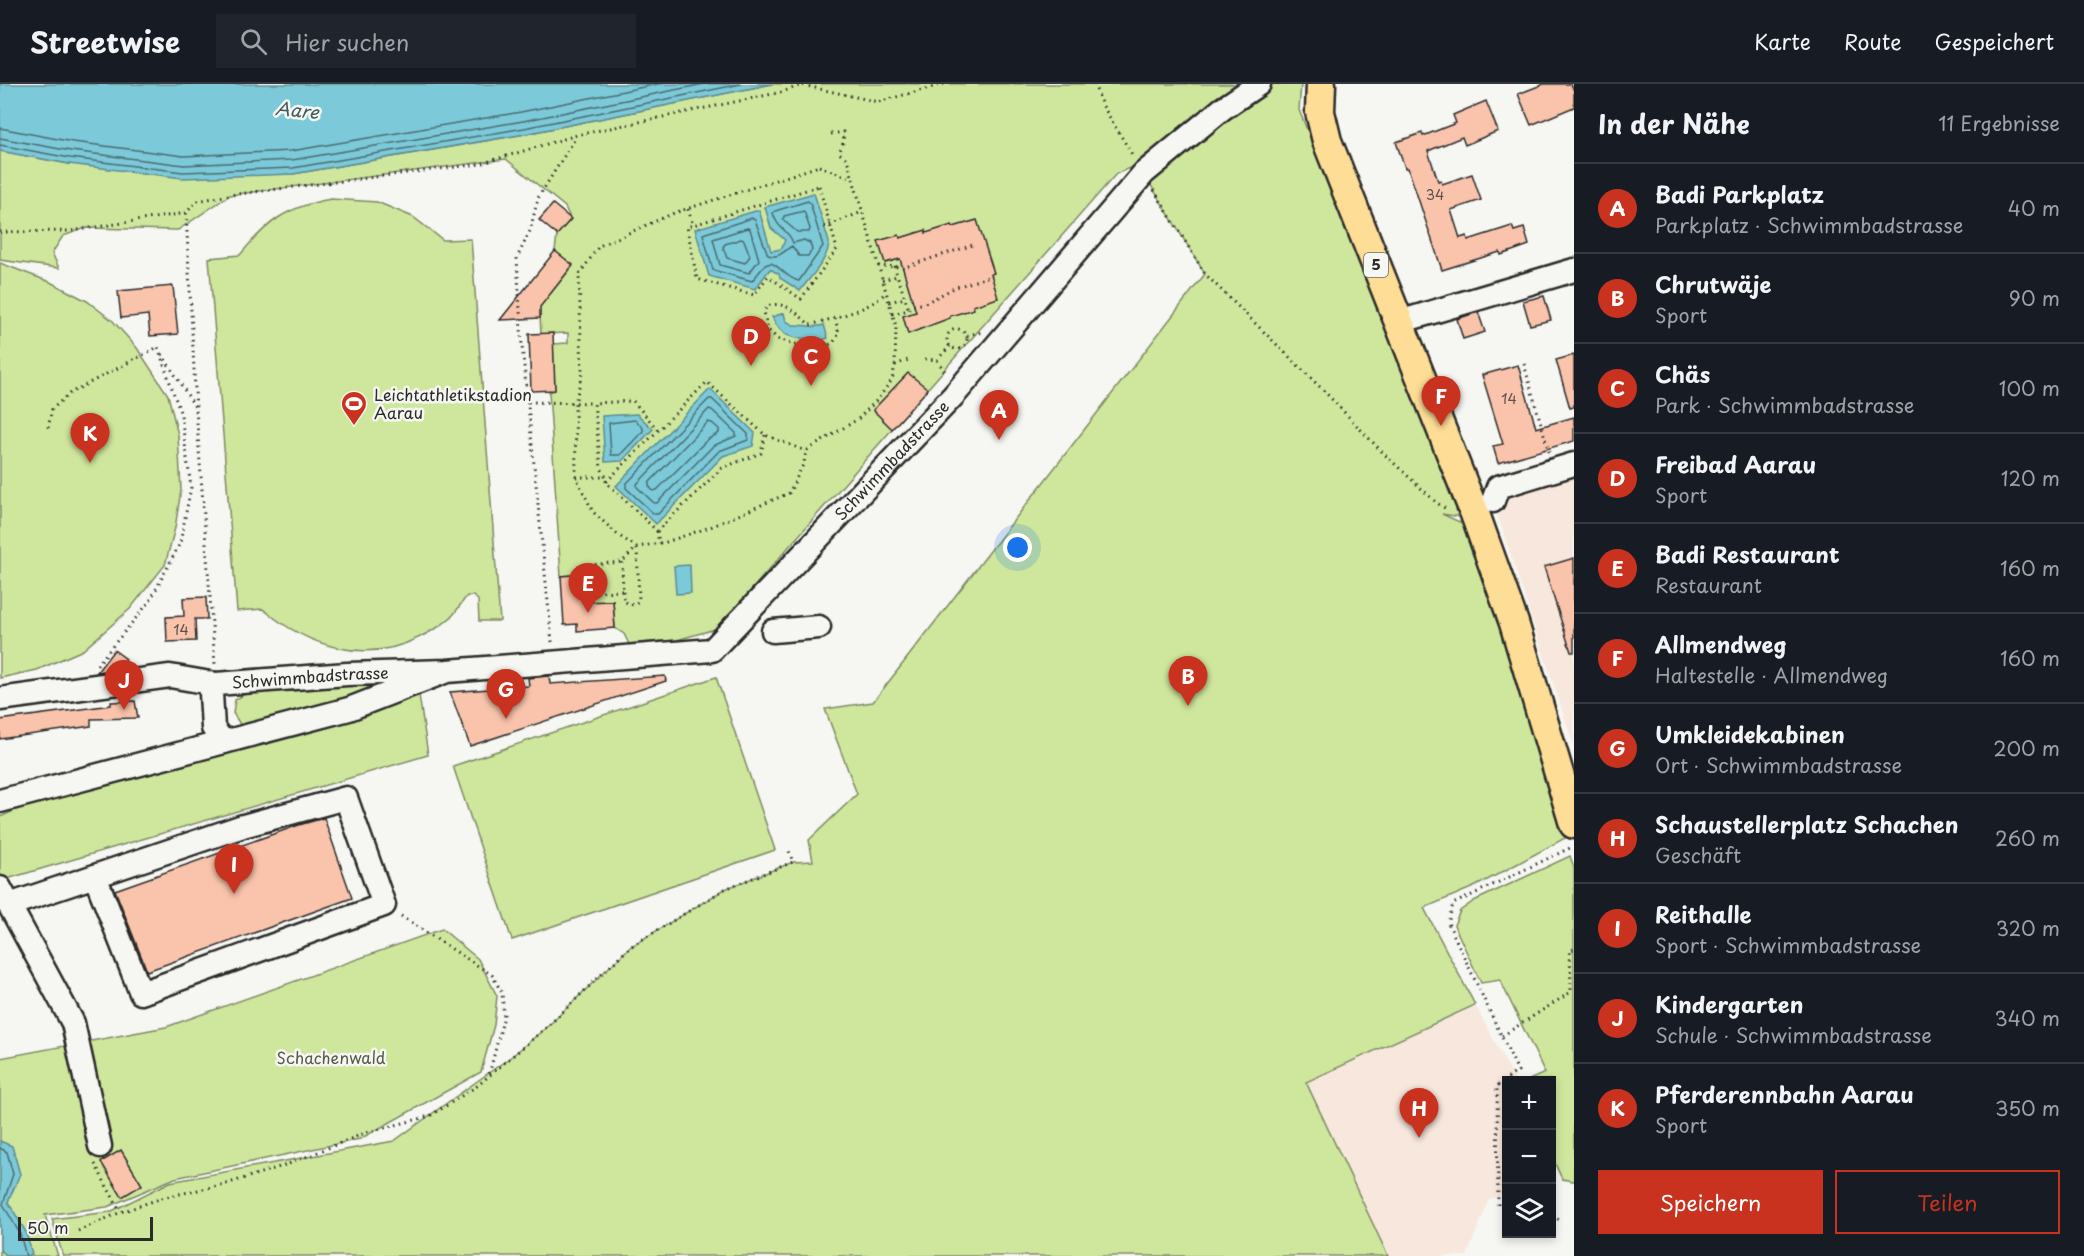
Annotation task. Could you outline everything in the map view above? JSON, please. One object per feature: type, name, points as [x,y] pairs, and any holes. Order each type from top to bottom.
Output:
[{"type":"main road","name":"5","points":[[1315,85],[1321,122],[1327,141],[1399,322],[1484,500],[1514,623],[1574,824]]},
{"type":"street","name":"Schwimmbadstrasse","points":[[447,671],[349,709],[224,742],[213,728],[211,693],[216,684],[347,674],[447,671],[712,650],[957,391],[1144,174],[1222,109],[1259,84]]},
{"type":"street","points":[[1399,322],[1574,270]]},
{"type":"street","points":[[1484,500],[1564,467]]},
{"type":"street","points":[[773,631],[819,627]]},
{"type":"street","points":[[0,699],[170,676],[216,684]]},
{"type":"street","points":[[0,801],[224,742]]},
{"type":"street","points":[[96,876],[141,993],[384,905],[346,798],[243,826],[96,876],[4,896],[74,1023],[100,1146]]},
{"type":"path","points":[[0,232],[71,231],[186,213],[197,201],[361,177],[435,171],[480,164],[577,135],[782,92],[802,85],[878,102],[944,84]]},
{"type":"path","points":[[1095,84],[1101,103],[1205,274],[1323,390],[1384,454],[1437,503],[1461,517],[1484,500]]},
{"type":"path","points":[[623,591],[590,592],[588,565],[622,562],[637,547],[659,543],[713,526],[789,493],[804,463],[806,451],[858,419],[878,400],[892,380],[895,365],[896,326],[847,159],[839,153],[844,132],[831,134]]},
{"type":"path","points":[[554,662],[522,346],[518,258],[530,231],[538,198],[577,135]]},
{"type":"path","points":[[637,547],[619,536],[592,512],[576,477],[575,403],[582,374],[579,275],[599,246],[688,209],[819,166],[853,179]]},
{"type":"path","points":[[819,186],[837,249],[801,299],[768,276],[754,295],[697,279],[687,227],[693,225],[819,186]]},
{"type":"path","points":[[688,209],[693,225]]},
{"type":"path","points":[[824,227],[862,212]]},
{"type":"path","points":[[186,213],[196,409],[216,684]]},
{"type":"path","points":[[878,266],[905,267],[976,244]]},
{"type":"path","points":[[945,254],[947,259]]},
{"type":"path","points":[[894,266],[909,310]]},
{"type":"path","points":[[882,280],[897,276]]},
{"type":"path","points":[[892,314],[925,303],[956,286],[991,276]]},
{"type":"path","points":[[835,318],[839,334],[833,343],[817,350],[778,339],[768,330],[764,312],[767,306],[775,303],[783,304],[810,325],[879,301],[886,292]]},
{"type":"path","points":[[889,302],[905,298]]},
{"type":"path","points":[[955,329],[964,332],[968,340],[965,346],[956,349],[950,346],[947,340],[950,333],[955,329]]},
{"type":"path","points":[[937,360],[950,346]]},
{"type":"path","points":[[158,347],[196,409]]},
{"type":"path","points":[[48,428],[52,409],[70,393],[158,347]]},
{"type":"path","points":[[76,689],[150,601],[180,543],[191,487],[181,415],[158,347]]},
{"type":"path","points":[[895,365],[911,359]]},
{"type":"path","points":[[925,359],[937,360]]},
{"type":"path","points":[[937,360],[957,391]]},
{"type":"path","points":[[1524,364],[1564,467]]},
{"type":"path","points":[[606,482],[707,382],[765,435],[806,451]]},
{"type":"path","points":[[528,402],[594,403],[633,400],[658,430]]},
{"type":"path","points":[[594,403],[601,468],[606,482],[657,531],[659,543]]},
{"type":"path","points":[[657,531],[722,468],[761,453],[765,435]]},
{"type":"path","points":[[576,477],[606,477]]},
{"type":"path","points":[[622,562],[624,601],[634,605],[639,600],[637,547]]},
{"type":"path","points":[[1498,1205],[1497,1086],[1518,1071],[1448,923],[1453,904],[1574,846]]},
{"type":"path","points":[[78,1231],[121,1212],[165,1197],[226,1184],[286,1165],[365,1133],[430,1116],[477,1086],[548,1026],[630,946],[725,890],[793,862],[789,851]]},
{"type":"path","points":[[384,905],[492,975],[502,993],[504,1016],[489,1075]]},
{"type":"path","points":[[1502,1036],[1571,992],[1570,950],[1574,949]]},
{"type":"path","points":[[100,1146],[94,1163],[121,1212]]},
{"type":"path","points":[[1556,1218],[1560,1220]]},
{"type":"shaded area","points":[[1574,464],[1574,746],[1493,501]]},
{"type":"shaded area","points":[[1475,1005],[1513,1076],[1502,1076],[1502,1195],[1489,1199],[1467,1256],[1388,1256],[1306,1082]]},
{"type":"green space","points":[[772,84],[1301,84],[1299,110],[1369,279],[1461,517],[1442,514],[1466,525],[1491,588],[1567,837],[1476,886],[1424,908],[1475,1005],[1306,1082],[1388,1256],[63,1256],[52,1219],[110,1212],[170,1182],[394,1141],[512,1056],[548,1026],[630,947],[725,889],[793,862],[813,861],[809,840],[857,794],[825,709],[873,702],[1205,274],[1138,164],[1116,174],[715,629],[677,640],[629,644],[624,634],[615,628],[613,601],[590,602],[584,598],[583,574],[561,576],[549,392],[555,390],[553,344],[568,343],[568,333],[541,334],[539,296],[550,294],[573,266],[555,251],[557,235],[570,218],[565,207],[506,159],[230,195],[178,230],[86,228],[63,236],[52,253],[59,268],[0,260],[0,151],[69,164],[293,174],[525,134]]},
{"type":"green space","name":"Leichtathletikstadion Aarau","points":[[331,199],[377,202],[413,217],[443,240],[471,239],[500,621],[479,621],[478,600],[473,596],[467,596],[449,619],[418,638],[398,646],[377,650],[357,650],[337,648],[317,642],[280,622],[263,609],[237,611],[209,258],[240,255],[269,224],[279,217],[302,206]]},
{"type":"green space","points":[[0,263],[50,282],[87,301],[113,321],[137,348],[168,395],[178,435],[181,490],[175,528],[165,565],[130,609],[83,650],[37,670],[0,678]]},
{"type":"green space","points":[[716,677],[775,850],[512,940],[453,766]]},
{"type":"green space","points":[[378,683],[340,703],[241,726],[233,713],[235,700],[248,692]]},
{"type":"green space","points":[[419,695],[428,755],[0,881],[0,817],[52,794],[349,709]]},
{"type":"green space","points":[[1570,856],[1574,868],[1574,1181],[1562,1179],[1556,1166],[1556,1076],[1538,1076],[1545,1073],[1500,980],[1481,983],[1454,925],[1460,911],[1474,901]]},
{"type":"green space","name":"Schachenwald","points":[[442,929],[478,959],[497,996],[494,1025],[481,1072],[360,1139],[175,1178],[107,1207],[45,1215],[58,1256],[0,1256],[0,1058],[166,1027]]},
{"type":"water","name":"Aare","points":[[0,84],[772,84],[525,134],[293,174],[183,178],[69,164],[0,151]]},
{"type":"water","points":[[814,193],[829,242],[826,255],[800,291],[770,269],[755,289],[709,276],[695,229],[759,210],[771,251],[781,249],[785,240],[771,228],[765,207]]},
{"type":"water","points":[[784,313],[786,321],[793,325],[816,327],[824,325],[828,338],[816,342],[785,334],[772,317]]},
{"type":"water","points":[[710,389],[755,433],[753,446],[723,456],[656,524],[616,486]]},
{"type":"water","points":[[637,414],[653,429],[622,461],[605,462],[602,416]]},
{"type":"water","points":[[690,565],[691,593],[676,594],[674,566]]},
{"type":"water","points":[[0,1141],[12,1146],[20,1174],[8,1202],[26,1232],[32,1254],[29,1256],[8,1256],[0,1250]]},
{"type":"building","points":[[1544,84],[1571,84],[1574,91],[1574,107],[1531,125],[1518,94]]},
{"type":"building","points":[[1486,101],[1498,131],[1465,145],[1462,137],[1428,151],[1438,181],[1441,180],[1442,184],[1472,174],[1481,200],[1451,210],[1460,238],[1467,236],[1468,240],[1512,226],[1514,231],[1524,228],[1529,245],[1501,255],[1500,252],[1442,270],[1408,168],[1405,168],[1396,142],[1422,133],[1423,136],[1456,123],[1453,115]]},
{"type":"building","points":[[553,204],[571,219],[557,235],[539,220]]},
{"type":"building","points":[[977,220],[994,273],[991,274],[998,298],[973,306],[974,309],[950,316],[950,318],[908,334],[903,316],[916,312],[900,259],[885,263],[878,241],[899,235],[900,238],[926,230],[926,233]]},
{"type":"building","points":[[555,251],[573,265],[540,307],[540,318],[500,320]]},
{"type":"building","points":[[173,286],[178,334],[150,336],[148,315],[121,318],[118,291]]},
{"type":"building","points":[[1544,296],[1551,320],[1530,325],[1523,301]]},
{"type":"building","points":[[1478,312],[1485,332],[1463,339],[1457,319]]},
{"type":"building","points":[[553,333],[555,390],[531,391],[529,334]]},
{"type":"building","points":[[1574,355],[1574,407],[1570,408],[1556,360]]},
{"type":"building","points":[[1518,365],[1536,428],[1574,417],[1574,441],[1498,463],[1493,446],[1503,444],[1482,375]]},
{"type":"building","points":[[908,373],[928,389],[892,429],[873,410]]},
{"type":"building","points":[[1574,558],[1574,652],[1571,652],[1544,567]]},
{"type":"building","points":[[583,574],[584,602],[613,601],[615,628],[577,631],[577,624],[564,625],[561,576]]},
{"type":"building","points":[[206,597],[207,619],[195,619],[196,641],[167,642],[166,617],[184,616],[183,598]]},
{"type":"building","points":[[114,650],[126,659],[118,669],[97,672]]},
{"type":"building","points":[[549,676],[550,684],[665,676],[666,681],[470,746],[450,692],[529,686],[528,678]]},
{"type":"building","points":[[135,701],[138,718],[91,719],[91,726],[0,739],[0,720],[111,705],[111,702]]},
{"type":"building","points":[[324,818],[352,898],[147,971],[115,890]]},
{"type":"building","points":[[121,1150],[142,1185],[122,1197],[101,1162]]},
{"type":"place","name":"Freibad Aarau","points":[[751,366]]},
{"type":"place","name":"Chäs","points":[[811,386]]},
{"type":"place","name":"Allmendweg","points":[[1441,426]]},
{"type":"place","name":"Leichtathletikstadion Aarau","points":[[354,427]]},
{"type":"place","name":"Badi Parkplatz","points":[[999,440]]},
{"type":"place","name":"Pferderennbahn Aarau","points":[[90,463]]},
{"type":"place","name":"Badi Restaurant","points":[[588,613]]},
{"type":"place","name":"Chrutwäje","points":[[1188,706]]},
{"type":"place","name":"Kindergarten","points":[[124,710]]},
{"type":"place","name":"Umkleidekabinen","points":[[506,719]]},
{"type":"place","name":"Reithalle","points":[[234,894]]},
{"type":"place","name":"Schaustellerplatz Schachen","points":[[1419,1138]]}]
